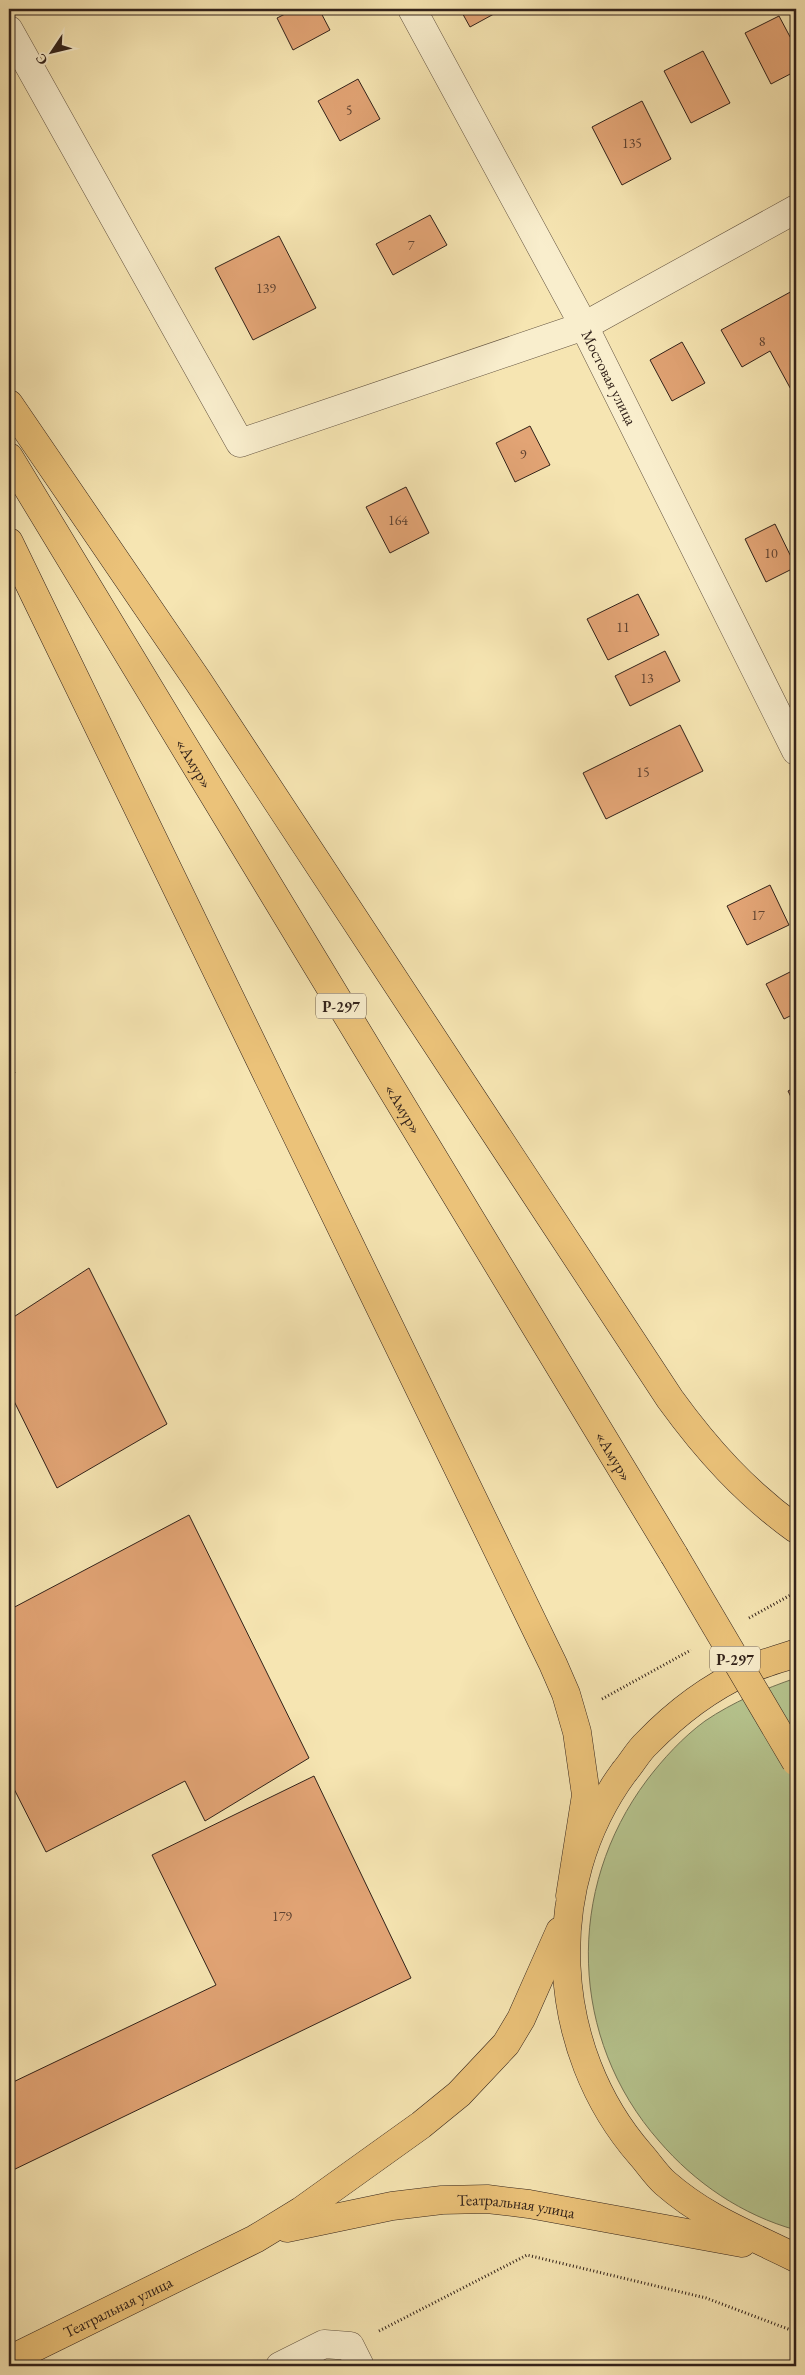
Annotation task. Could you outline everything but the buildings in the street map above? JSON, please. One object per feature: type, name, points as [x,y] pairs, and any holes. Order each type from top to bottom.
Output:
[{"type":"main road","points":[[9,404],[198,681],[670,1399],[696,1435],[726,1470],[796,1529]]},
{"type":"main road","name":"«Амур»","points":[[9,457],[674,1555],[796,1762]]},
{"type":"main road","points":[[9,542],[545,1646],[566,1694],[572,1716],[586,1795],[570,1896],[565,1964],[573,2023],[593,2084],[622,2133],[664,2182],[711,2218],[791,2254]]},
{"type":"main road","points":[[570,1896],[583,1846],[609,1793],[645,1744],[691,1703],[746,1671],[796,1654]]},
{"type":"main road","name":"Театральная улица","points":[[9,2360],[280,2225],[384,2153],[459,2094],[506,2044],[522,2019],[558,1938],[570,1896]]},
{"type":"main road","name":"Театральная улица","points":[[255,2239],[307,2222],[392,2206],[442,2200],[486,2199],[529,2204],[791,2254]]},
{"type":"street","name":"Мостовая улица","points":[[412,9],[584,326],[796,751]]},
{"type":"street","points":[[9,30],[240,444],[584,326],[796,209]]},
{"type":"street","points":[[280,2366],[324,2344],[355,2356]]},
{"type":"path","points":[[745,1620],[796,1592]]},
{"type":"path","points":[[572,1716],[693,1649]]},
{"type":"path","points":[[355,2356],[527,2255],[706,2298],[796,2332]]},
{"type":"green space","points":[[796,1678],[796,2230],[757,2216],[721,2196],[688,2171],[659,2141],[629,2101],[608,2057],[594,2011],[588,1963],[591,1915],[602,1868],[620,1823],[647,1780],[674,1749],[705,1721],[749,1696]]}]
